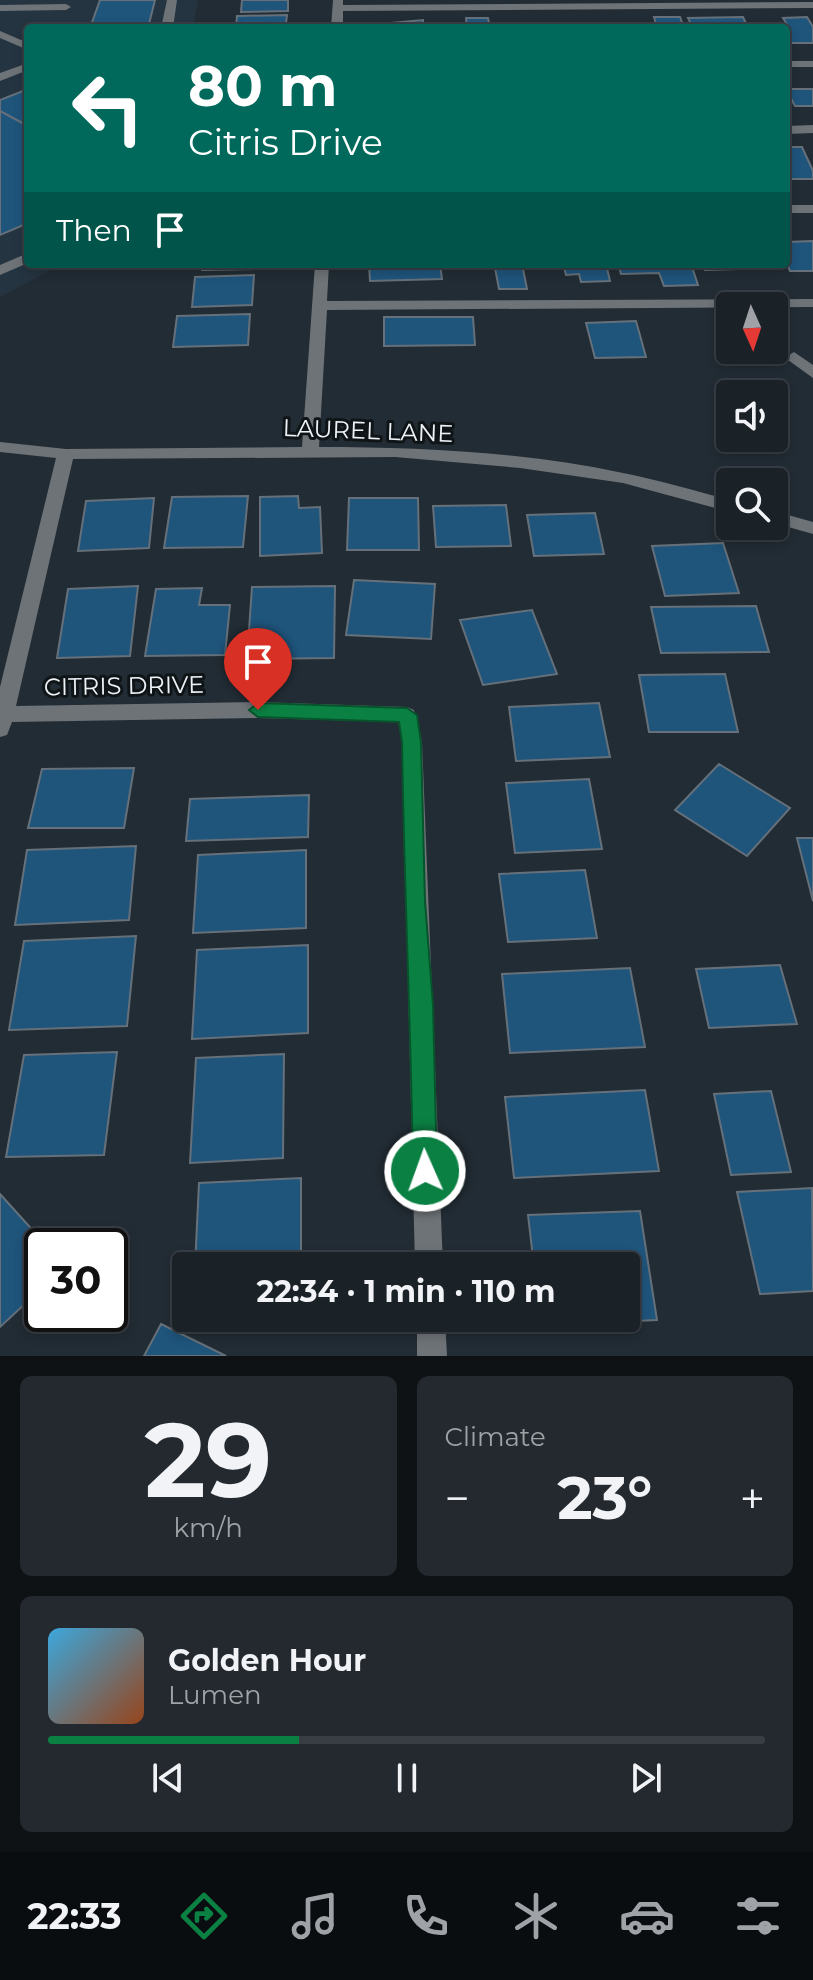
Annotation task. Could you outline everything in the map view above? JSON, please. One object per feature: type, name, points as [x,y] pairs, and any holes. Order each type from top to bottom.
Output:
[{"type":"street","points":[[168,24],[172,0]]},
{"type":"street","points":[[337,24],[338,4],[813,5]]},
{"type":"street","points":[[0,8],[65,8]]},
{"type":"street","points":[[0,34],[24,45]]},
{"type":"street","points":[[790,64],[813,64]]},
{"type":"street","points":[[1,76],[24,67]]},
{"type":"street","points":[[790,130],[813,129]]},
{"type":"street","points":[[790,209],[813,209]]},
{"type":"street","points":[[0,271],[24,259]]},
{"type":"street","points":[[310,451],[322,268]]},
{"type":"street","points":[[319,306],[813,303]]},
{"type":"street","points":[[794,357],[813,373]]},
{"type":"street","name":"LAUREL LANE","points":[[0,447],[66,454],[395,452],[520,463],[623,478],[716,502]]},
{"type":"street","points":[[2,721],[66,454]]},
{"type":"street","points":[[788,521],[813,528]]},
{"type":"street","name":"CITRIS DRIVE","points":[[2,721],[258,710],[407,715],[412,742],[429,1252]]},
{"type":"street","points":[[431,1332],[432,1356]]},
{"type":"shaded area","points":[[0,0],[198,0],[194,24],[24,24],[24,268],[54,268],[0,297]]},
{"type":"building","points":[[100,0],[155,0],[149,24],[91,24]]},
{"type":"building","points":[[242,0],[288,0],[288,11],[241,12]]},
{"type":"building","points":[[287,15],[286,23],[277,24],[236,24],[237,16]]},
{"type":"building","points":[[654,17],[680,17],[683,24],[656,24]]},
{"type":"building","points":[[743,17],[746,24],[691,24],[688,18]]},
{"type":"building","points":[[807,17],[813,27],[813,43],[790,43],[790,24],[783,18]]},
{"type":"building","points":[[466,18],[488,18],[489,24],[467,24]]},
{"type":"building","points":[[423,20],[423,24],[380,24]]},
{"type":"building","points":[[790,89],[813,89],[813,106],[795,106]]},
{"type":"building","points":[[24,91],[24,124],[0,111],[0,100]]},
{"type":"building","points":[[0,111],[24,124],[24,225],[0,235]]},
{"type":"building","points":[[790,147],[802,147],[813,171],[813,179],[790,179]]},
{"type":"building","points":[[813,241],[813,271],[790,271],[790,242]]},
{"type":"building","points":[[202,268],[259,268],[259,269]]},
{"type":"building","points":[[369,268],[441,268],[442,279],[370,281]]},
{"type":"building","points":[[495,268],[523,268],[527,289],[499,289]]},
{"type":"building","points":[[564,268],[607,268],[610,281],[581,282],[579,274],[566,275]]},
{"type":"building","points":[[619,268],[692,268],[698,285],[664,286],[659,273],[621,274]]},
{"type":"building","points":[[704,268],[777,268],[705,270]]},
{"type":"building","points":[[254,275],[252,305],[192,307],[195,277]]},
{"type":"building","points":[[250,314],[248,345],[173,347],[177,316]]},
{"type":"building","points":[[384,317],[473,317],[475,345],[384,346]]},
{"type":"building","points":[[636,321],[646,357],[595,358],[586,323]]},
{"type":"building","points":[[248,496],[243,547],[164,548],[172,497]]},
{"type":"building","points":[[298,496],[299,508],[320,507],[322,553],[260,556],[260,497]]},
{"type":"building","points":[[154,498],[149,548],[78,551],[86,501]]},
{"type":"building","points":[[349,498],[418,498],[419,550],[347,550]]},
{"type":"building","points":[[506,505],[511,546],[436,547],[433,506]]},
{"type":"building","points":[[595,513],[604,554],[534,556],[527,515]]},
{"type":"building","points":[[723,543],[739,593],[665,596],[652,546]]},
{"type":"building","points":[[354,580],[435,584],[431,639],[346,635]]},
{"type":"building","points":[[138,586],[130,656],[57,658],[68,589]]},
{"type":"building","points":[[335,586],[334,658],[247,659],[252,587]]},
{"type":"building","points":[[202,588],[199,605],[230,605],[225,655],[145,656],[156,589]]},
{"type":"building","points":[[756,606],[769,652],[661,653],[651,607]]},
{"type":"building","points":[[532,610],[557,674],[483,685],[460,620]]},
{"type":"building","points":[[725,674],[738,732],[649,732],[639,675]]},
{"type":"building","points":[[599,703],[610,757],[516,761],[509,707]]},
{"type":"building","points":[[719,764],[790,808],[747,856],[675,810]]},
{"type":"building","points":[[134,768],[124,828],[28,828],[42,769]]},
{"type":"building","points":[[589,779],[602,849],[515,853],[506,783]]},
{"type":"building","points":[[309,795],[308,837],[186,841],[190,799]]},
{"type":"building","points":[[797,838],[813,838],[813,901]]},
{"type":"building","points":[[136,846],[129,920],[15,925],[27,850]]},
{"type":"building","points":[[306,850],[306,928],[193,933],[198,855]]},
{"type":"building","points":[[585,870],[597,938],[508,942],[499,874]]},
{"type":"building","points":[[136,936],[127,1026],[9,1030],[24,941]]},
{"type":"building","points":[[308,945],[308,1033],[192,1039],[197,950]]},
{"type":"building","points":[[780,965],[797,1024],[709,1028],[696,969]]},
{"type":"building","points":[[630,968],[645,1047],[510,1053],[502,974]]},
{"type":"building","points":[[117,1052],[104,1155],[6,1157],[24,1055]]},
{"type":"building","points":[[284,1054],[283,1158],[190,1163],[196,1058]]},
{"type":"building","points":[[645,1090],[659,1171],[514,1178],[505,1097]]},
{"type":"building","points":[[771,1091],[791,1172],[731,1175],[714,1094]]},
{"type":"building","points":[[301,1178],[301,1252],[196,1252],[199,1183]]},
{"type":"building","points":[[812,1188],[813,1291],[760,1294],[737,1192]]},
{"type":"building","points":[[0,1194],[31,1228],[24,1228],[24,1305],[0,1327]]},
{"type":"building","points":[[640,1211],[657,1320],[640,1321],[640,1252],[532,1252],[528,1215]]},
{"type":"building","points":[[161,1324],[226,1356],[144,1356]]},
{"type":"route","points":[[258,710],[407,715],[412,742],[425,1171]]}]
